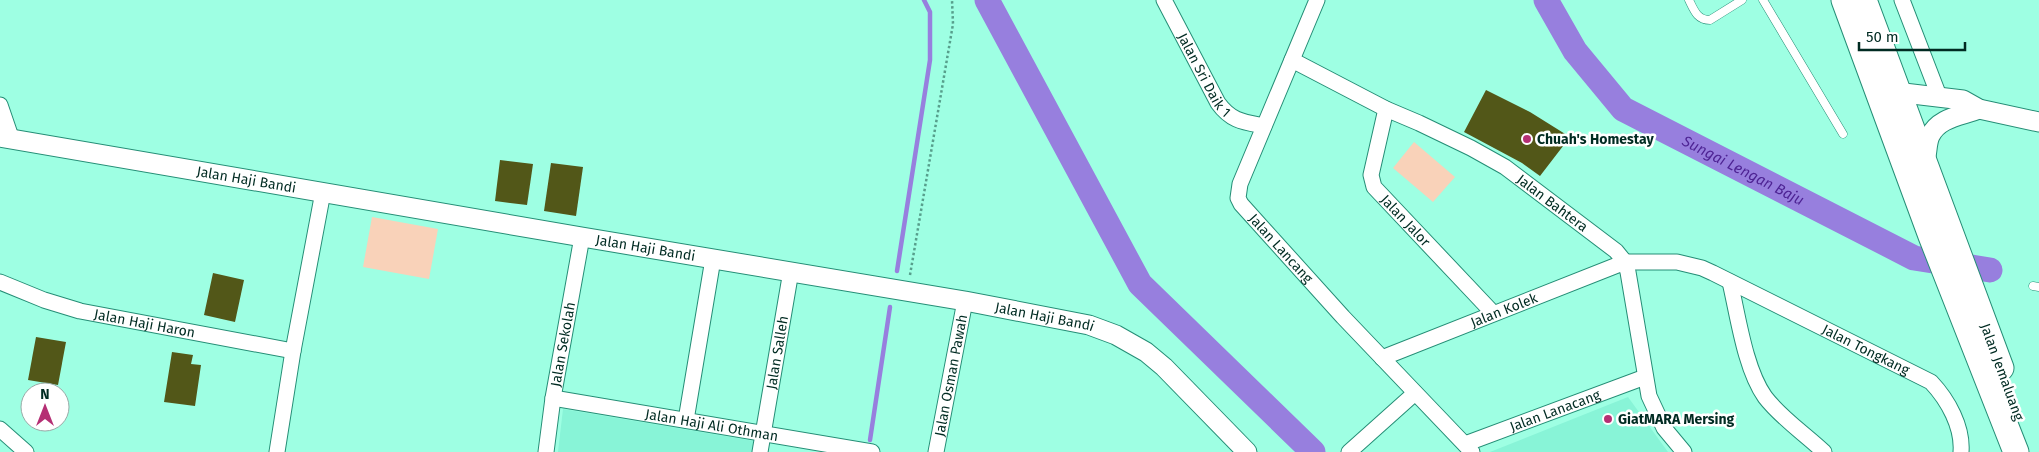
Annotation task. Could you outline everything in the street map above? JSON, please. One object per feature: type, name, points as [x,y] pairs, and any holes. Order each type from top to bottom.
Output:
[{"type":"highway","points":[[1844,0],[1924,164],[1941,234]]},
{"type":"highway","points":[[1864,0],[1887,91],[1964,293]]},
{"type":"highway","name":"Jalan Jemaluang","points":[[1964,293],[2004,425],[2016,452]]},
{"type":"highway","name":"Jalan Jemaluang","points":[[1964,293],[2033,452]]},
{"type":"highway","points":[[2004,425],[2008,452]]},
{"type":"street","name":"Jalan Sri Daik 1","points":[[1164,0],[1218,103],[1226,114],[1235,120],[1264,126]]},
{"type":"street","name":"Jalan Lancang","points":[[1317,0],[1240,184],[1238,198],[1241,204],[1343,317],[1469,448]]},
{"type":"street","points":[[1902,0],[1939,96]]},
{"type":"street","name":"Jalan Bahtera","points":[[1292,60],[1386,109],[1437,131],[1505,167],[1616,251],[1625,262]]},
{"type":"street","points":[[1887,91],[1962,100],[1979,109],[2039,122]]},
{"type":"street","points":[[0,105],[6,138]]},
{"type":"street","name":"Jalan Jalor","points":[[1386,109],[1371,175],[1374,186],[1492,313]]},
{"type":"street","points":[[1924,164],[1928,156],[1930,135],[1939,124],[1950,118],[1979,109]]},
{"type":"street","name":"Jalan Haji Bandi","points":[[6,138],[965,301],[1089,325],[1132,343],[1164,367],[1240,448]]},
{"type":"street","points":[[277,452],[293,351],[323,192]]},
{"type":"street","name":"Jalan Sekolah","points":[[546,452],[553,398],[582,237]]},
{"type":"street","points":[[686,420],[713,259]]},
{"type":"street","name":"Jalan Tongkang","points":[[1625,262],[1663,261],[1691,265],[1713,273],[1931,382],[1942,393],[1950,408],[1962,436],[1961,452]]},
{"type":"street","points":[[1625,262],[1649,396],[1655,413],[1664,428],[1684,452]]},
{"type":"street","name":"Jalan Kolek","points":[[1382,358],[1625,262]]},
{"type":"street","name":"Jalan Salleh","points":[[760,452],[791,271]]},
{"type":"street","name":"Jalan Haji Haron","points":[[0,282],[44,300],[80,310],[293,351]]},
{"type":"street","points":[[1730,282],[1756,382],[1775,408],[1824,452]]},
{"type":"street","name":"Jalan Osman Pawah","points":[[936,452],[965,301]]},
{"type":"street","name":"Jalan Lanacang","points":[[1469,448],[1645,377]]},
{"type":"street","points":[[1349,452],[1415,393]]},
{"type":"street","name":"Jalan Haji Ali Othman","points":[[553,398],[763,432],[872,452]]},
{"type":"street","points":[[0,429],[26,452]]},
{"type":"lane","points":[[1689,0],[1698,18],[1704,20],[1710,20],[1742,0]]},
{"type":"lane","points":[[1763,0],[1843,134]]},
{"type":"path","points":[[907,291],[953,24],[952,0]]},
{"type":"shaded area","points":[[1414,142],[1455,177],[1433,202],[1393,168]]},
{"type":"shaded area","points":[[372,217],[438,229],[429,279],[363,267]]},
{"type":"shaded area","name":"GiatMARA Mersing","points":[[1628,397],[1668,452],[1490,452]]},
{"type":"shaded area","points":[[563,409],[754,441],[752,452],[558,452]]},
{"type":"building","points":[[1486,90],[1530,112],[1570,137],[1540,176],[1522,163],[1464,132]]},
{"type":"building","points":[[500,160],[533,164],[527,205],[495,201]]},
{"type":"building","points":[[551,163],[583,167],[576,216],[544,211]]},
{"type":"building","points":[[213,273],[244,280],[235,322],[204,315]]},
{"type":"building","points":[[36,337],[66,342],[59,382],[28,380]]},
{"type":"building","points":[[172,352],[193,355],[191,364],[201,365],[195,406],[164,402]]},
{"type":"waterway","points":[[897,271],[930,60],[930,12],[924,0]]},
{"type":"waterway","points":[[987,0],[1140,284],[1313,452]]},
{"type":"waterway","name":"Sungai Lengan Baju","points":[[1546,0],[1575,51],[1623,109],[1914,258],[1990,270]]},
{"type":"waterway","points":[[870,440],[890,307]]},
{"type":"place","name":"Chuah's Homestay","points":[[1527,139]]},
{"type":"place","name":"GiatMARA Mersing","points":[[1608,419]]}]
